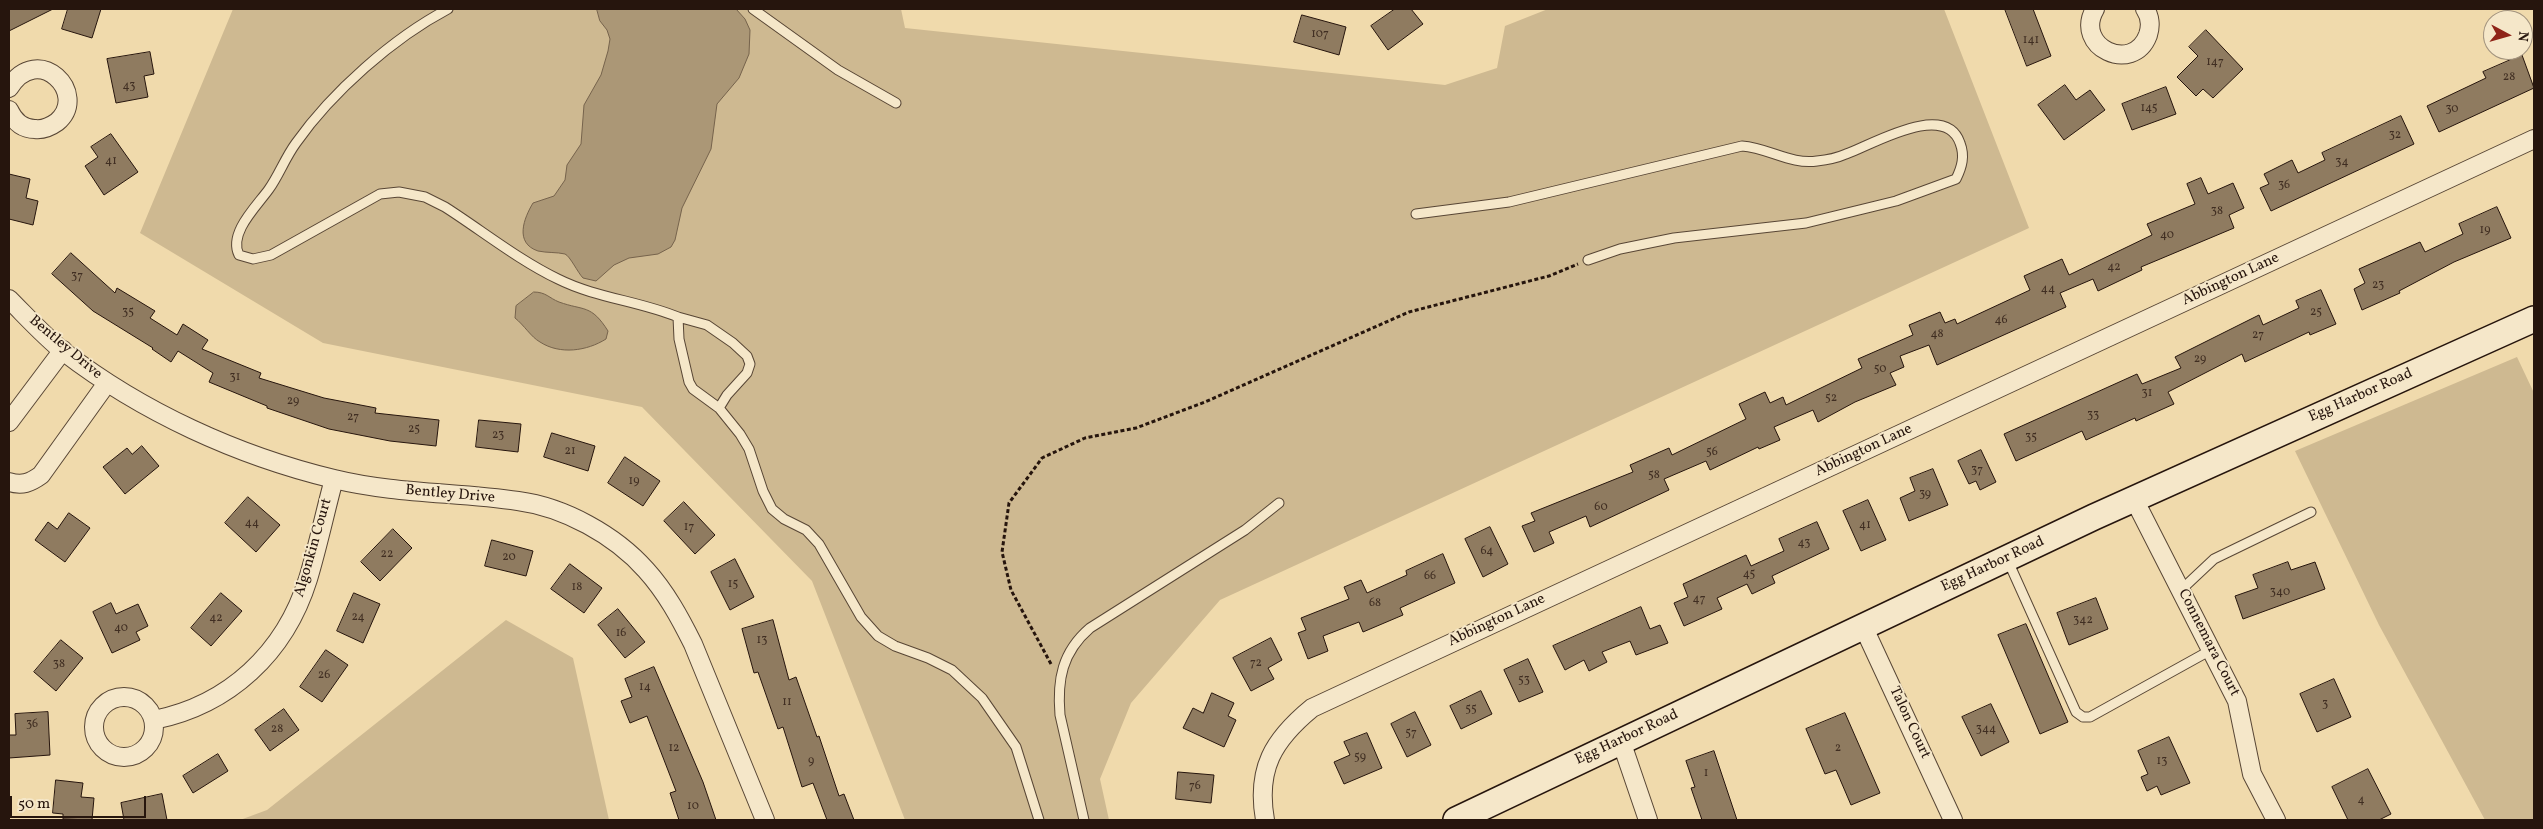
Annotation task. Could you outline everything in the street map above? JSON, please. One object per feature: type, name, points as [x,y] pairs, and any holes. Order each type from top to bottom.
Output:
[{"type":"main road","name":"Egg Harbor Road","points":[[1456,820],[2006,558],[2534,319]]},
{"type":"street","points":[[2095,9],[2090,25],[2097,44],[2105,51],[2123,55],[2132,52],[2146,40],[2150,21],[2145,9]]},
{"type":"street","points":[[9,88],[21,74],[39,69],[56,76],[66,92],[65,112],[50,127],[29,129],[20,125],[10,116]]},
{"type":"street","name":"Abbington Lane","points":[[1265,820],[1262,799],[1264,775],[1269,757],[1280,738],[1312,708],[2534,139]]},
{"type":"street","name":"Bentley Drive","points":[[9,300],[63,350],[107,382],[192,429],[235,448],[334,479],[382,488],[519,501],[533,504],[565,515],[597,530],[646,569],[680,617],[693,644],[764,820]]},
{"type":"street","points":[[9,422],[63,350]]},
{"type":"street","points":[[9,482],[17,485],[32,482],[41,475],[107,382]]},
{"type":"street","name":"Algonkin Court","points":[[154,720],[174,716],[219,697],[259,663],[274,645],[288,623],[308,580],[334,479]]},
{"type":"street","name":"Connemara Court","points":[[2134,499],[2238,701],[2252,774],[2276,820]]},
{"type":"street","name":"Talon Court","points":[[1863,626],[1953,820]]},
{"type":"street","points":[[1621,741],[1648,820]]},
{"type":"lane","points":[[448,9],[402,36],[336,95],[322,110],[294,145],[276,178],[240,230],[236,242],[240,255],[253,259],[272,255],[369,198],[387,192],[399,192],[425,198],[439,204],[558,280],[604,296],[651,306],[678,317],[706,325],[733,343],[746,356],[750,364],[747,373],[727,395],[719,408]]},
{"type":"lane","points":[[753,9],[838,70],[896,103]]},
{"type":"lane","points":[[1416,214],[1509,202],[1742,146],[1771,150],[1786,158],[1814,162],[1847,154],[1884,136],[1926,125],[1942,127],[1954,132],[1959,140],[1963,161],[1956,179],[1896,201],[1794,226],[1708,234],[1645,244],[1588,260]]},
{"type":"lane","points":[[678,317],[679,339],[689,382],[693,389],[719,408],[740,434],[758,470],[763,491],[772,509],[784,519],[806,530],[825,551],[867,626],[878,636],[895,646],[928,658],[952,670],[990,708],[1016,747],[1039,820]]},
{"type":"lane","points":[[1084,820],[1060,715],[1059,684],[1066,660],[1078,641],[1090,628],[1240,533],[1279,503]]},
{"type":"lane","points":[[2181,590],[2214,559],[2311,512]]},
{"type":"lane","points":[[2006,558],[2076,712],[2083,717],[2090,717],[2211,650]]},
{"type":"path","points":[[1059,684],[1047,653],[1011,590],[1002,552],[1009,503],[1042,458],[1085,438],[1136,428],[1205,402],[1409,312],[1549,276],[1588,260]]},
{"type":"shaded area","points":[[233,9],[901,9],[905,28],[1445,85],[1497,68],[1505,26],[1548,9],[1944,9],[2029,228],[1220,600],[1131,703],[1100,779],[1109,820],[905,820],[812,581],[642,407],[323,343],[140,233]]},
{"type":"shaded area","points":[[597,9],[736,9],[745,19],[750,30],[749,54],[739,78],[717,104],[711,149],[682,208],[675,240],[671,247],[658,254],[629,258],[614,265],[596,281],[583,278],[565,254],[538,251],[531,247],[523,236],[523,230],[533,203],[554,196],[565,180],[567,165],[581,144],[584,105],[601,75],[610,39],[607,30],[600,21]]},
{"type":"shaded area","points":[[534,292],[542,293],[559,302],[592,312],[608,331],[606,339],[582,349],[573,350],[556,349],[540,342],[515,318],[516,306]]},
{"type":"shaded area","points":[[2517,357],[2534,393],[2534,820],[2485,820],[2379,625],[2295,451]]},
{"type":"shaded area","points":[[506,620],[573,658],[609,820],[240,820],[267,810]]},
{"type":"building","points":[[9,9],[53,9],[9,31]]},
{"type":"building","points":[[68,9],[101,9],[92,38],[62,29]]},
{"type":"building","points":[[1395,9],[1411,9],[1423,24],[1388,50],[1371,26]]},
{"type":"building","points":[[2005,9],[2033,9],[2051,56],[2027,66]]},
{"type":"building","points":[[1302,15],[1346,27],[1339,55],[1294,42]]},
{"type":"building","points":[[2206,30],[2243,69],[2213,98],[2203,89],[2196,96],[2177,77],[2198,56],[2189,47]]},
{"type":"building","points":[[150,52],[154,74],[144,76],[148,97],[116,103],[107,59]]},
{"type":"building","points":[[2511,60],[2524,60],[2534,88],[2439,132],[2427,106],[2486,78],[2483,72]]},
{"type":"building","points":[[2065,85],[2076,100],[2090,90],[2105,110],[2064,140],[2038,105]]},
{"type":"building","points":[[2166,87],[2176,114],[2132,130],[2122,104]]},
{"type":"building","points":[[2401,116],[2414,144],[2271,211],[2260,188],[2269,184],[2264,174],[2292,160],[2298,173],[2325,160],[2322,153]]},
{"type":"building","points":[[111,134],[138,172],[104,195],[85,166],[98,157],[91,147]]},
{"type":"building","points":[[9,174],[30,179],[26,198],[38,201],[33,225],[9,219]]},
{"type":"building","points":[[2201,178],[2208,194],[2233,183],[2244,208],[2229,215],[2234,228],[2141,267],[2142,270],[2098,291],[2093,279],[2060,293],[2066,307],[1937,365],[1929,345],[1900,356],[1904,367],[1890,373],[1896,385],[1855,402],[1818,422],[1813,410],[1774,427],[1780,440],[1759,449],[1758,447],[1710,470],[1706,461],[1664,479],[1669,490],[1590,527],[1586,516],[1549,532],[1554,543],[1534,552],[1522,526],[1535,521],[1531,513],[1633,472],[1630,465],[1669,448],[1672,455],[1746,419],[1739,404],[1765,392],[1770,403],[1783,397],[1786,405],[1862,368],[1858,359],[1913,335],[1909,325],[1940,312],[1945,323],[1955,319],[1957,324],[2030,290],[2024,276],[2062,259],[2069,275],[2152,235],[2147,224],[2195,204],[2187,184]]},
{"type":"building","points":[[2497,207],[2511,238],[2454,262],[2399,291],[2400,293],[2362,310],[2354,289],[2365,283],[2359,269],[2420,242],[2425,252],[2463,234],[2459,224]]},
{"type":"building","points":[[71,253],[115,293],[117,288],[155,311],[150,318],[177,335],[183,324],[208,340],[202,349],[261,373],[259,378],[324,398],[376,408],[375,413],[439,420],[436,446],[390,441],[329,429],[267,408],[267,406],[209,382],[213,373],[178,351],[171,362],[153,348],[93,311],[52,274]]},
{"type":"building","points":[[2321,290],[2336,324],[2310,335],[2309,332],[2245,362],[2242,354],[2168,392],[2174,404],[2136,421],[2135,418],[2086,440],[2082,431],[2016,461],[2004,434],[2137,374],[2142,384],[2181,368],[2175,357],[2259,315],[2263,325],[2299,308],[2296,301]]},
{"type":"building","points":[[479,420],[521,424],[518,452],[476,447]]},
{"type":"building","points":[[552,433],[595,446],[588,471],[544,457]]},
{"type":"building","points":[[142,446],[159,466],[125,494],[103,467],[127,448],[132,454]]},
{"type":"building","points":[[1981,450],[1996,482],[1980,490],[1976,481],[1969,484],[1958,461]]},
{"type":"building","points":[[625,457],[660,481],[643,506],[608,483]]},
{"type":"building","points":[[1933,469],[1948,505],[1909,521],[1900,498],[1915,491],[1910,478]]},
{"type":"building","points":[[248,497],[280,525],[256,552],[225,523]]},
{"type":"building","points":[[1868,500],[1886,540],[1861,551],[1843,511]]},
{"type":"building","points":[[684,502],[715,535],[695,554],[664,521]]},
{"type":"building","points":[[69,513],[90,528],[65,562],[35,540],[48,522],[57,529]]},
{"type":"building","points":[[1817,522],[1829,549],[1772,576],[1775,583],[1752,594],[1747,584],[1717,598],[1722,609],[1684,626],[1674,603],[1688,597],[1683,584],[1746,555],[1751,566],[1784,551],[1779,539]]},
{"type":"building","points":[[1490,527],[1508,564],[1483,577],[1465,539]]},
{"type":"building","points":[[393,529],[412,548],[380,581],[361,562]]},
{"type":"building","points":[[492,540],[533,551],[526,576],[485,566]]},
{"type":"building","points":[[1443,554],[1455,583],[1400,608],[1403,615],[1363,632],[1359,622],[1323,636],[1328,651],[1308,659],[1298,633],[1306,630],[1301,618],[1349,599],[1344,587],[1361,580],[1367,593],[1407,575],[1406,571]]},
{"type":"building","points":[[735,559],[754,597],[730,610],[711,572]]},
{"type":"building","points":[[2288,562],[2291,570],[2315,562],[2325,589],[2243,619],[2235,596],[2258,588],[2253,575]]},
{"type":"building","points":[[570,564],[602,588],[584,613],[551,589]]},
{"type":"building","points":[[221,593],[242,611],[211,646],[191,628]]},
{"type":"building","points":[[354,593],[380,604],[363,643],[337,631]]},
{"type":"building","points":[[2096,598],[2108,629],[2069,645],[2057,613]]},
{"type":"building","points":[[111,603],[116,614],[138,604],[148,626],[136,632],[140,640],[112,653],[93,612]]},
{"type":"building","points":[[1641,607],[1650,629],[1660,625],[1668,643],[1636,655],[1630,641],[1602,652],[1607,662],[1589,671],[1584,660],[1565,670],[1553,646]]},
{"type":"building","points":[[618,609],[645,642],[625,658],[598,625]]},
{"type":"building","points":[[773,620],[789,680],[796,677],[817,737],[819,736],[839,796],[844,794],[854,820],[827,820],[813,783],[802,787],[783,727],[778,729],[758,672],[754,673],[742,629]]},
{"type":"building","points":[[2026,624],[2068,722],[2040,734],[1998,635]]},
{"type":"building","points":[[1271,638],[1282,660],[1268,668],[1274,679],[1251,691],[1233,658]]},
{"type":"building","points":[[61,640],[83,658],[56,691],[34,672]]},
{"type":"building","points":[[326,650],[348,665],[322,702],[300,687]]},
{"type":"building","points":[[1528,659],[1543,692],[1519,702],[1504,670]]},
{"type":"building","points":[[654,667],[703,782],[716,820],[679,820],[670,793],[676,791],[647,716],[630,723],[621,701],[632,697],[625,679]]},
{"type":"building","points":[[2334,679],[2351,717],[2317,732],[2300,694]]},
{"type":"building","points":[[1481,691],[1492,714],[1461,729],[1450,706]]},
{"type":"building","points":[[1212,693],[1234,703],[1228,716],[1236,720],[1224,747],[1183,728],[1193,708],[1203,713]]},
{"type":"building","points":[[1991,704],[2009,742],[1981,756],[1962,717]]},
{"type":"building","points":[[284,709],[299,730],[270,751],[255,730]]},
{"type":"building","points":[[48,712],[50,755],[9,758],[9,735],[16,735],[15,714]]},
{"type":"building","points":[[1415,712],[1431,745],[1407,757],[1391,724]]},
{"type":"building","points":[[1845,713],[1880,793],[1851,805],[1836,770],[1825,774],[1806,729]]},
{"type":"building","points":[[1367,733],[1382,768],[1344,784],[1334,762],[1350,755],[1344,742]]},
{"type":"building","points":[[2169,737],[2190,783],[2161,795],[2157,786],[2147,791],[2141,777],[2148,774],[2138,751]]},
{"type":"building","points":[[1714,751],[1737,820],[1702,820],[1691,788],[1695,787],[1686,761]]},
{"type":"building","points":[[218,754],[228,771],[193,793],[183,776]]},
{"type":"building","points":[[2368,769],[2391,814],[2379,820],[2348,820],[2332,787]]},
{"type":"building","points":[[1178,772],[1214,775],[1211,803],[1176,799]]},
{"type":"building","points":[[56,780],[83,783],[81,797],[94,798],[92,820],[63,819],[63,814],[53,813]]},
{"type":"building","points":[[162,794],[167,820],[124,820],[121,803]]}]
